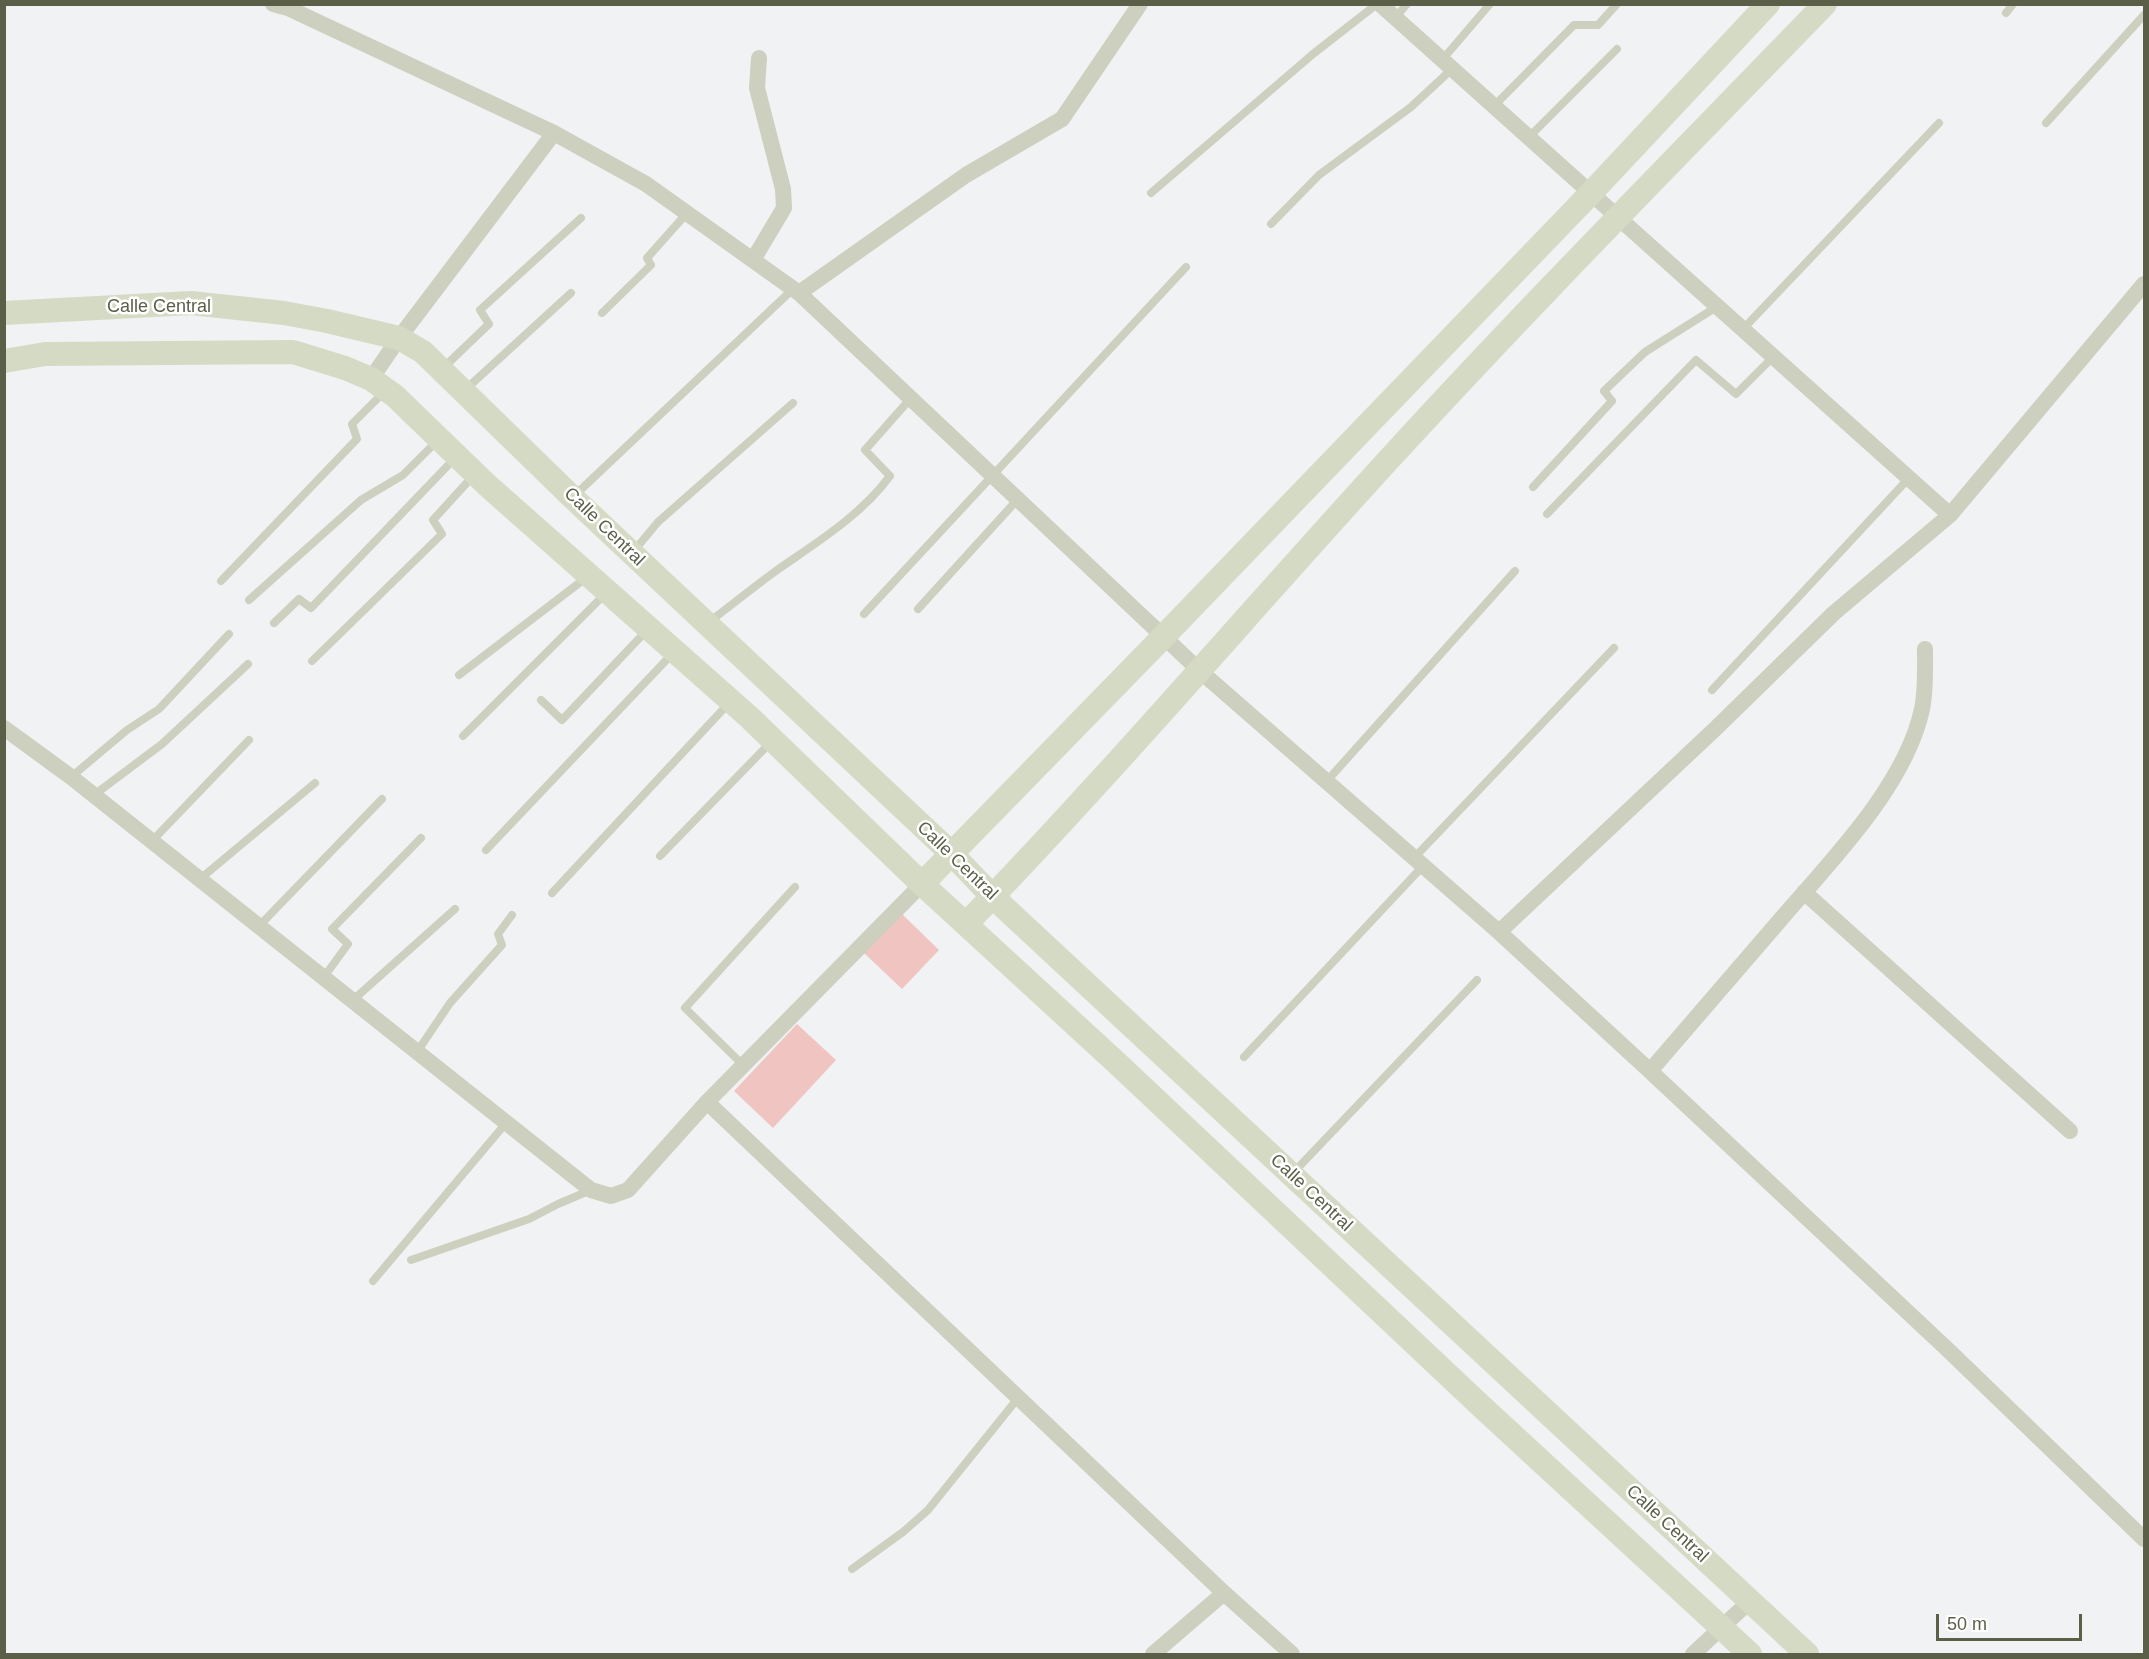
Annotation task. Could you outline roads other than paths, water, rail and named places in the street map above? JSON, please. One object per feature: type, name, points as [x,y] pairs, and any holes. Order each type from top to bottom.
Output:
[{"type":"street","points":[[273,4],[288,8],[554,133],[646,184],[796,291],[1200,671],[1499,932],[1650,1071],[1946,1348],[2145,1539]]},
{"type":"street","points":[[796,291],[966,176],[1062,119],[1140,4]]},
{"type":"street","points":[[1379,4],[1950,515]]},
{"type":"street","points":[[4,728],[94,795],[591,1190],[611,1196],[628,1190],[706,1102],[1164,636],[1590,193],[1768,4]]},
{"type":"street","points":[[967,923],[1200,671],[1392,456],[1618,217],[1825,4]]},
{"type":"street","points":[[753,260],[784,208],[783,189],[757,88],[759,58]]},
{"type":"street","points":[[379,385],[399,338],[554,133]]},
{"type":"street","points":[[1499,932],[1714,730],[1834,613],[1950,515],[2145,284]]},
{"type":"street","name":"Calle Central","points":[[4,313],[191,303],[284,313],[327,321],[399,338],[423,352],[706,624],[952,854],[993,897],[1807,1654]]},
{"type":"street","points":[[4,362],[45,354],[293,352],[345,368],[379,385],[439,438],[475,474],[749,717],[922,884],[967,923],[1750,1654]]},
{"type":"street","points":[[1650,1071],[1867,817],[1892,782],[1910,744],[1922,709],[1925,649]]},
{"type":"street","points":[[749,717],[775,689]]},
{"type":"street","points":[[1804,892],[2070,1131]]},
{"type":"street","points":[[706,1102],[1224,1593],[1292,1654]]},
{"type":"street","points":[[1153,1654],[1224,1593]]},
{"type":"street","points":[[1693,1654],[1750,1601]]},
{"type":"lane","points":[[1151,193],[1313,54],[1379,4]]},
{"type":"lane","points":[[1395,18],[1407,4]]},
{"type":"lane","points":[[1271,224],[1319,175],[1411,107],[1447,64],[1490,4]]},
{"type":"lane","points":[[1494,106],[1574,25],[1598,25],[1617,4]]},
{"type":"lane","points":[[2006,12],[2013,4]]},
{"type":"lane","points":[[2046,123],[2145,15]]},
{"type":"lane","points":[[1528,137],[1617,49]]},
{"type":"lane","points":[[1743,329],[1939,123]]},
{"type":"lane","points":[[602,313],[651,265],[646,258],[687,213]]},
{"type":"lane","points":[[441,369],[489,324],[480,310],[581,218]]},
{"type":"lane","points":[[864,614],[1186,267]]},
{"type":"lane","points":[[573,497],[796,291]]},
{"type":"lane","points":[[464,392],[571,293]]},
{"type":"lane","points":[[1533,487],[1612,401],[1604,391],[1645,352],[1718,306]]},
{"type":"lane","points":[[1547,514],[1696,360],[1736,394],[1774,356]]},
{"type":"lane","points":[[221,581],[357,439],[352,424],[379,385]]},
{"type":"lane","points":[[706,624],[844,523],[880,489],[890,476],[865,450],[911,398]]},
{"type":"lane","points":[[632,553],[658,522],[793,403]]},
{"type":"lane","points":[[249,600],[361,500],[403,475],[439,438]]},
{"type":"lane","points":[[274,623],[299,598],[310,608],[457,456]]},
{"type":"lane","points":[[312,661],[442,534],[433,520],[475,474]]},
{"type":"lane","points":[[1712,690],[1909,478]]},
{"type":"lane","points":[[918,609],[1018,499]]},
{"type":"lane","points":[[1326,782],[1515,571]]},
{"type":"lane","points":[[459,675],[589,576]]},
{"type":"lane","points":[[463,736],[608,592]]},
{"type":"lane","points":[[540,700],[562,720],[648,628]]},
{"type":"lane","points":[[71,777],[127,730],[159,709],[229,634]]},
{"type":"lane","points":[[1244,1058],[1418,862],[1614,648]]},
{"type":"lane","points":[[486,850],[675,651]]},
{"type":"lane","points":[[94,795],[162,744],[248,664]]},
{"type":"lane","points":[[552,893],[731,701]]},
{"type":"lane","points":[[152,841],[249,740]]},
{"type":"lane","points":[[660,856],[773,740]]},
{"type":"lane","points":[[200,879],[315,783]]},
{"type":"lane","points":[[260,926],[382,799]]},
{"type":"lane","points":[[324,977],[348,944],[332,929],[421,838]]},
{"type":"lane","points":[[743,1065],[685,1008],[795,886]]},
{"type":"lane","points":[[353,1000],[455,909]]},
{"type":"lane","points":[[417,1052],[450,1003],[502,945],[498,934],[512,915]]},
{"type":"lane","points":[[1292,1175],[1477,981]]},
{"type":"lane","points":[[373,1281],[506,1123]]},
{"type":"lane","points":[[411,1260],[529,1219],[591,1190]]},
{"type":"lane","points":[[852,1569],[903,1532],[927,1510],[1018,1398]]}]
